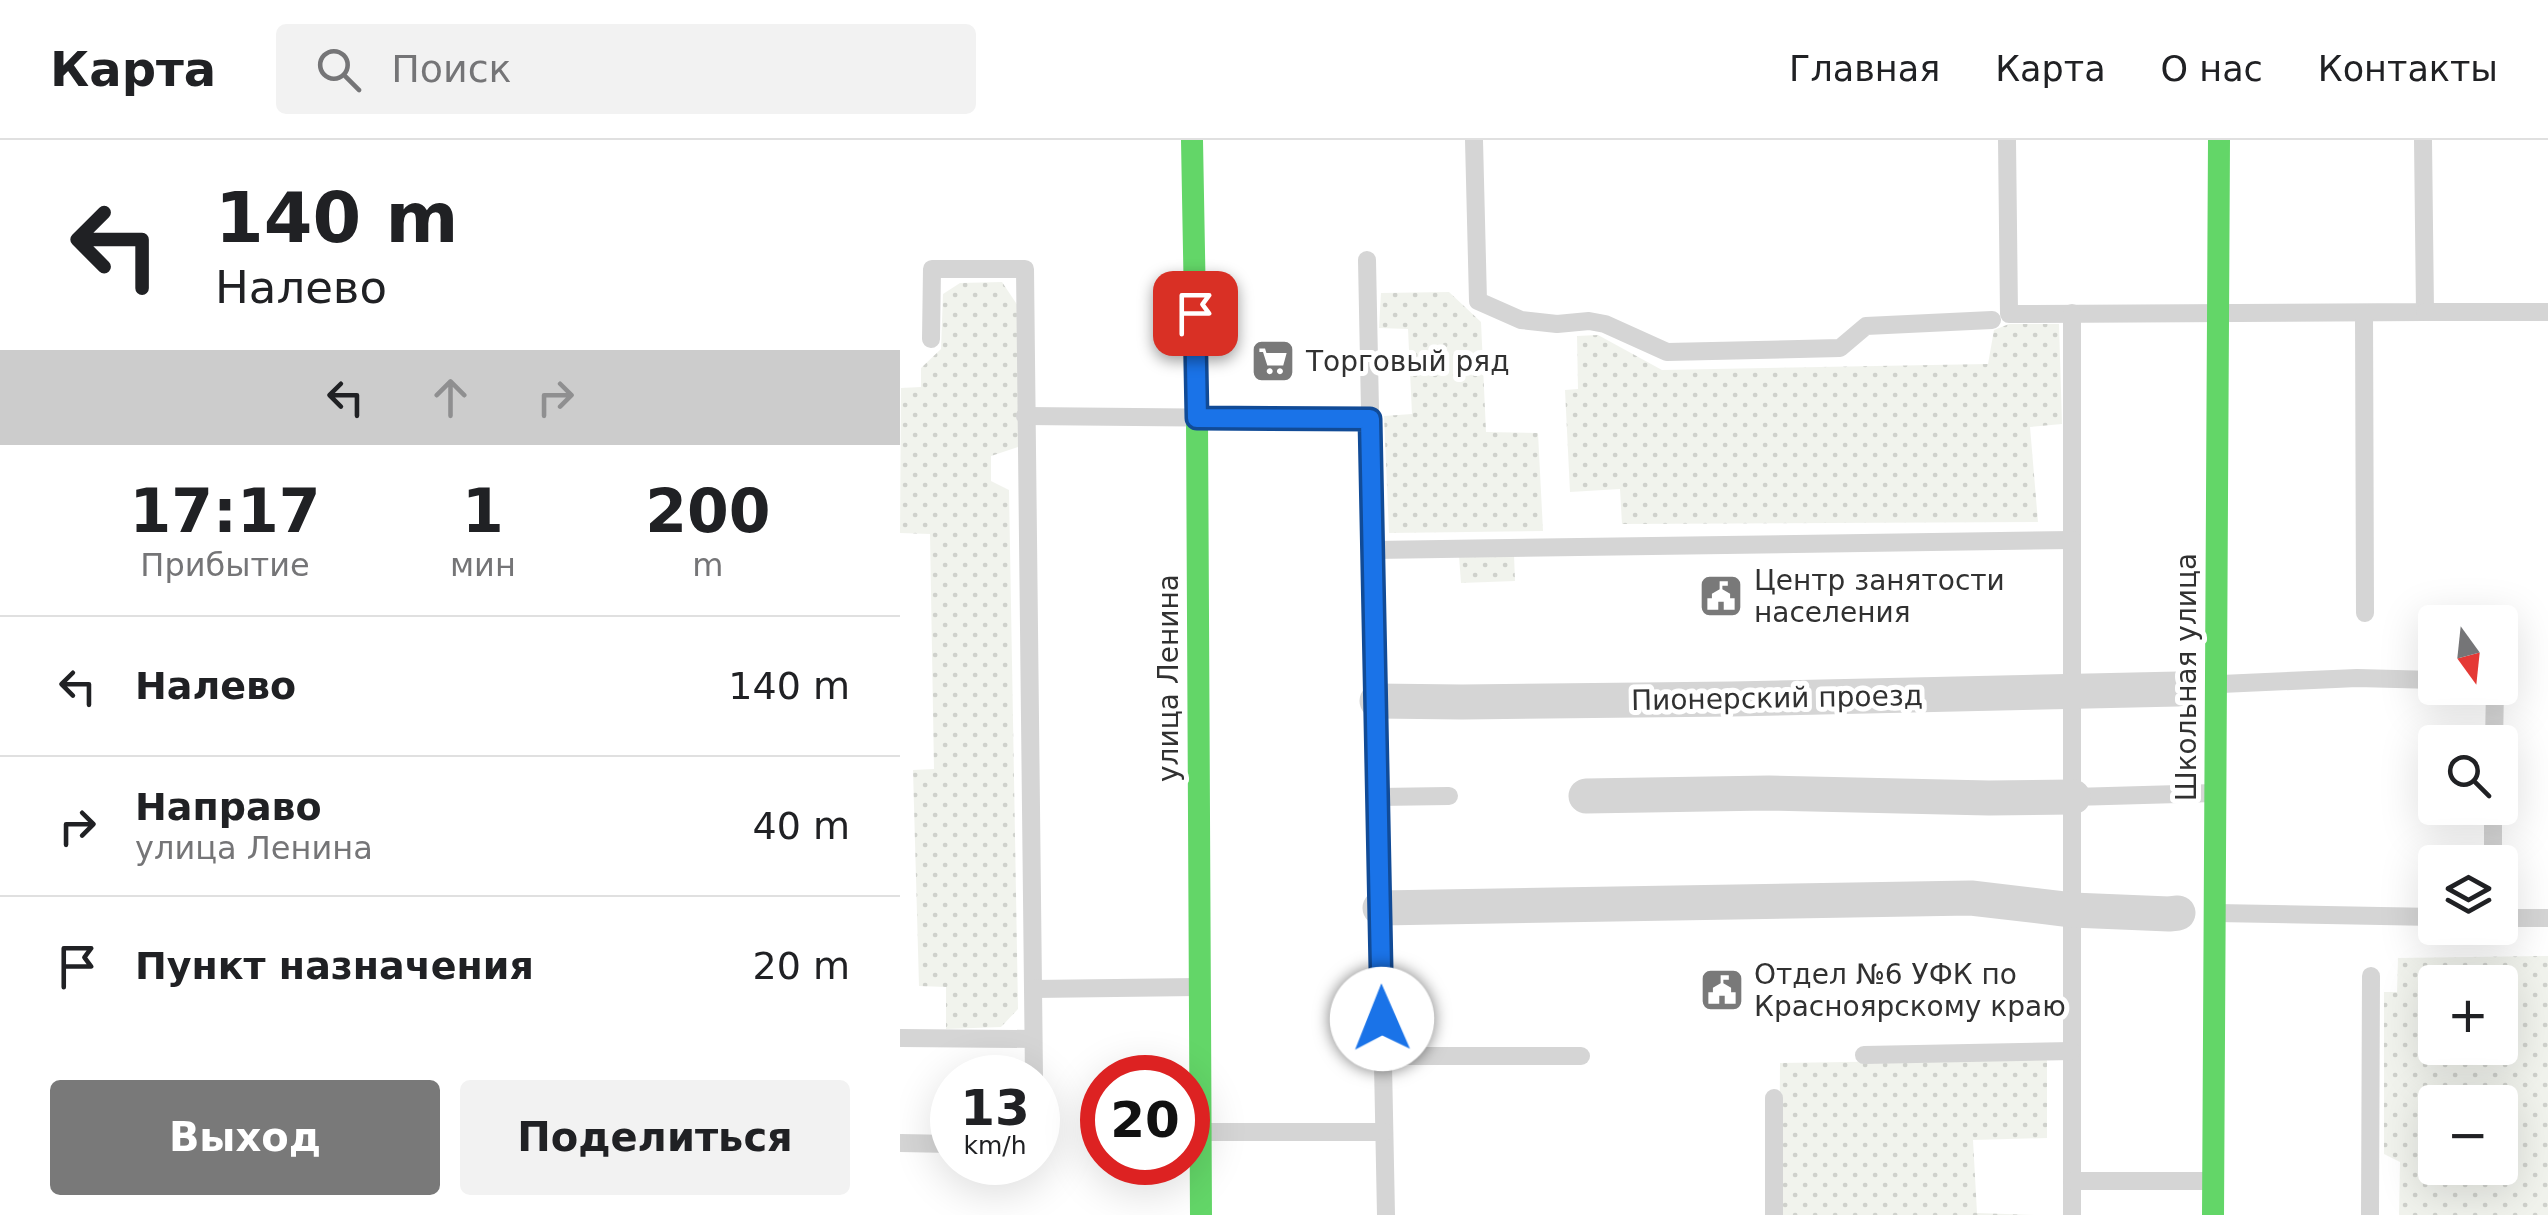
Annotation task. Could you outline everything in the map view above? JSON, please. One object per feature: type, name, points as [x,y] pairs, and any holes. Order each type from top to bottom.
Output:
[{"type":"street","name":"улица Ленина","points":[[1192,140],[1200,1055]]},
{"type":"street","name":"Школьная улица","points":[[2213,1215],[2219,140]]},
{"type":"street","name":"Пионерский проезд","points":[[1377,701],[1732,700],[2178,689]]},
{"type":"street","points":[[1586,796],[1769,793],[2072,797]]},
{"type":"street","points":[[1380,908],[1971,898],[2072,910],[2178,912]]},
{"type":"street","name":"улица Ленина","points":[[1200,1185],[1200,1215]]},
{"type":"lane","points":[[1474,140],[1478,301],[1521,320],[1606,324],[1666,352],[1840,348],[1866,326],[1992,320]]},
{"type":"lane","points":[[2007,140],[2009,314],[2548,312]]},
{"type":"lane","points":[[2424,140],[2425,312]]},
{"type":"lane","points":[[1368,260],[1386,1215]]},
{"type":"lane","points":[[931,340],[932,268],[1025,269],[1034,1055]]},
{"type":"lane","points":[[2364,312],[2366,612]]},
{"type":"lane","points":[[2072,313],[2072,1215]]},
{"type":"lane","points":[[1025,416],[1370,419]]},
{"type":"lane","points":[[1374,550],[2072,540]]},
{"type":"lane","points":[[2216,684],[2418,680]]},
{"type":"lane","points":[[2072,797],[2215,793]]},
{"type":"lane","points":[[1378,797],[1450,796]]},
{"type":"lane","points":[[2215,914],[2418,917]]},
{"type":"lane","points":[[2518,918],[2548,918]]},
{"type":"lane","points":[[2370,1215],[2372,976]]},
{"type":"lane","points":[[1033,990],[1199,987]]},
{"type":"lane","points":[[900,1038],[1034,1040]]},
{"type":"lane","points":[[1864,1056],[2072,1052]]},
{"type":"lane","points":[[1382,1056],[1582,1056]]},
{"type":"lane","points":[[1774,1098],[1774,1215]]},
{"type":"lane","points":[[1210,1132],[1384,1132]]},
{"type":"lane","points":[[900,1143],[930,1144]]},
{"type":"lane","points":[[2072,1181],[2213,1181]]},
{"type":"shaded area","points":[[1002,282],[1020,309],[1018,447],[991,456],[991,481],[1009,490],[1018,1009],[1001,1027],[946,1029],[946,987],[919,986],[913,770],[934,769],[930,534],[900,533],[901,388],[921,387],[921,368],[941,349],[943,294],[960,283]]},
{"type":"shaded area","points":[[1449,292],[1481,322],[1486,432],[1538,433],[1543,531],[1389,533],[1384,416],[1412,414],[1408,329],[1379,328],[1381,293]]},
{"type":"shaded area","points":[[2009,324],[2059,324],[2062,424],[2030,427],[2038,522],[1622,524],[1620,489],[1570,492],[1565,390],[1578,389],[1577,336],[1598,335],[1662,370],[1988,364],[1994,330]]},
{"type":"shaded area","points":[[1514,555],[1515,581],[1461,583],[1459,556]]},
{"type":"shaded area","points":[[2548,956],[2548,1215],[2399,1215],[2400,1162],[2384,1154],[2384,992],[2397,992],[2398,958]]},
{"type":"shaded area","points":[[2047,1059],[2047,1138],[1973,1140],[1977,1213],[2034,1215],[1779,1215],[1780,1063]]},
{"type":"traffic: fast","points":[[1192,140],[1201,1215]]},
{"type":"traffic: fast","points":[[2213,1215],[2219,140]]},
{"type":"place","name":"Торговый ряд","points":[[1273,361]]},
{"type":"place","name":"Центр занятости населения","points":[[1721,596]]},
{"type":"place","name":"Отдел №6 УФК по Красноярскому краю","points":[[1722,990]]},
{"type":"route","points":[[1195,313],[1197,418],[1370,419],[1382,1019]]}]
